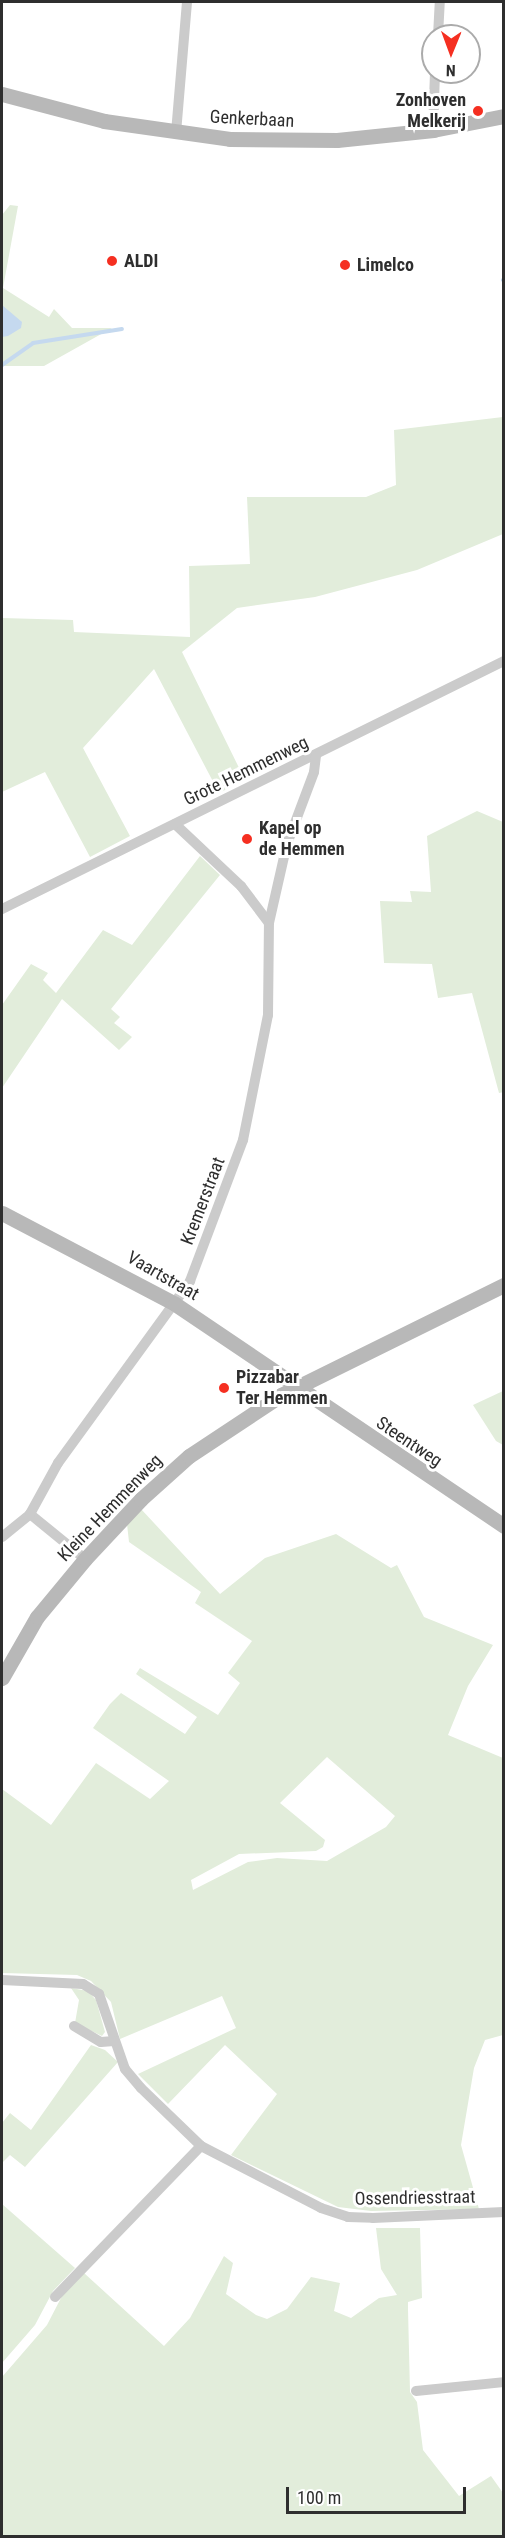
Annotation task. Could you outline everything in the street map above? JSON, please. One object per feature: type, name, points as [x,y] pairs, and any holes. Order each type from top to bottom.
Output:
[{"type":"street","points":[[176,133],[187,2]]},
{"type":"street","points":[[439,24],[440,2]]},
{"type":"street","points":[[433,130],[435,84]]},
{"type":"street","name":"Genkerbaan","points":[[2,94],[74,115],[176,133],[280,141],[433,130],[504,116]]},
{"type":"street","name":"Grote Hemmenweg","points":[[2,909],[316,756],[504,661]]},
{"type":"street","name":"Kremerstraat","points":[[2,1537],[30,1514],[58,1463],[142,1342],[175,1304],[190,1281],[243,1140],[268,1015],[268,923],[287,844],[314,772],[316,756]]},
{"type":"street","points":[[175,824],[241,886],[268,923]]},
{"type":"street","name":"Vaartstraat","points":[[2,1214],[175,1304],[295,1389]]},
{"type":"street","name":"Kleine Hemmenweg","points":[[2,1678],[37,1617],[85,1559],[174,1469],[224,1430],[295,1389],[504,1285]]},
{"type":"street","name":"Steentweg","points":[[295,1389],[504,1526]]},
{"type":"street","points":[[30,1514],[85,1559]]},
{"type":"street","name":"Ossendriesstraat","points":[[2,1980],[83,1983],[99,1994],[125,2069],[201,2146],[321,2208],[348,2217],[504,2212]]},
{"type":"street","points":[[74,2026],[101,2042],[114,2041]]},
{"type":"street","points":[[55,2297],[201,2146]]},
{"type":"street","points":[[416,2391],[504,2382]]},
{"type":"green space","points":[[10,205],[18,206],[3,288],[49,317],[54,309],[72,328],[112,328],[44,366],[2,366],[2,215]]},
{"type":"green space","points":[[503,417],[503,534],[417,570],[315,597],[237,608],[182,652],[245,780],[219,793],[154,669],[83,748],[130,836],[90,857],[45,772],[2,792],[2,618],[73,620],[74,632],[190,637],[189,566],[250,564],[247,497],[366,497],[396,485],[394,430]]},
{"type":"green space","points":[[477,811],[503,822],[504,1092],[499,1093],[472,993],[438,998],[432,964],[384,963],[380,901],[412,902],[410,891],[431,892],[427,836]]},
{"type":"green space","points":[[200,856],[220,875],[111,1009],[120,1017],[114,1023],[132,1037],[119,1050],[62,999],[2,1088],[2,1005],[31,964],[48,973],[43,980],[56,993],[103,930],[132,945]]},
{"type":"green space","points":[[503,1391],[503,1445],[496,1441],[473,1405]]},
{"type":"green space","points":[[141,1509],[220,1594],[265,1558],[336,1534],[391,1568],[397,1565],[424,1617],[493,1645],[468,1686],[448,1735],[503,1758],[503,2035],[485,2040],[474,2068],[461,2145],[479,2209],[371,2211],[338,2207],[231,2155],[277,2094],[225,2045],[168,2104],[138,2074],[236,2028],[222,1996],[120,2039],[111,2002],[91,1981],[77,1975],[2,1973],[2,1789],[51,1825],[96,1763],[150,1799],[169,1781],[93,1728],[121,1693],[185,1734],[197,1717],[136,1674],[140,1668],[218,1715],[240,1683],[228,1673],[252,1641],[195,1603],[201,1592],[129,1542],[127,1524]],"holes":[[[327,1757],[395,1816],[386,1827],[327,1861],[277,1858],[248,1862],[193,1890],[191,1880],[239,1854],[316,1851],[323,1847],[325,1840],[280,1803]]]},
{"type":"green space","points":[[71,1988],[88,1991],[96,2000],[105,2032],[102,2036],[75,2023],[79,2000]]},
{"type":"green space","points":[[91,2045],[105,2050],[118,2062],[25,2167],[10,2155],[2,2163],[2,2123],[10,2113],[31,2130]]},
{"type":"green space","points":[[2,2204],[75,2268],[53,2291],[35,2325],[2,2363]]},
{"type":"green space","points":[[376,2228],[420,2228],[422,2298],[408,2302],[408,2309],[410,2392],[417,2402],[423,2450],[459,2496],[491,2476],[503,2493],[503,2536],[2,2536],[2,2377],[47,2325],[62,2296],[84,2273],[164,2346],[190,2318],[224,2256],[233,2263],[226,2294],[256,2315],[267,2319],[287,2309],[311,2277],[340,2283],[334,2311],[351,2318],[379,2298],[397,2295],[381,2269]]},
{"type":"water","points":[[2,305],[22,322],[21,328],[2,337]]},
{"type":"waterway","points":[[2,365],[33,343],[122,329]]},
{"type":"place","name":"Zonhoven Melkerij","points":[[478,111]]},
{"type":"place","name":"ALDI","points":[[112,261]]},
{"type":"place","name":"Limelco","points":[[345,265]]},
{"type":"place","name":"Kapel op de Hemmen","points":[[247,839]]},
{"type":"place","name":"Pizzabar Ter Hemmen","points":[[224,1388]]}]
